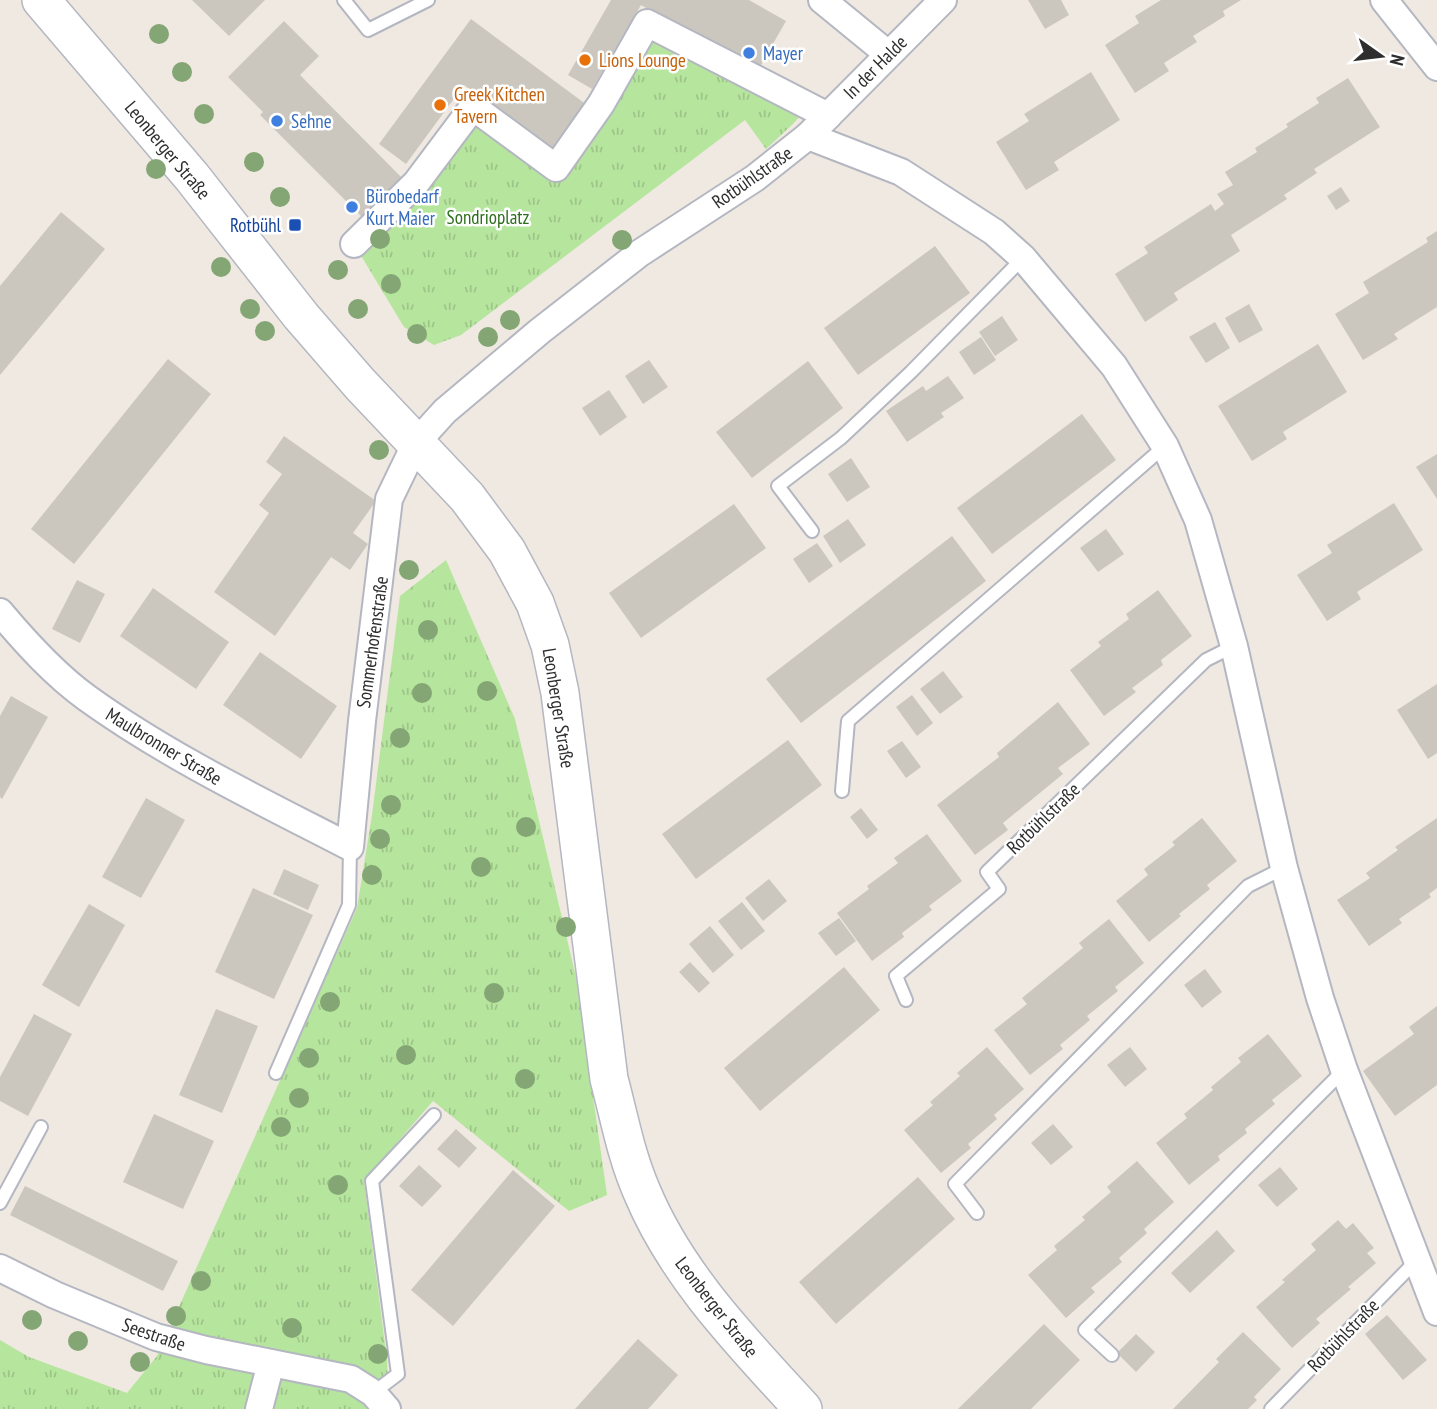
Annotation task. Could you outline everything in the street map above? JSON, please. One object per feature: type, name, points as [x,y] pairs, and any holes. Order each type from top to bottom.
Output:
[{"type":"main road","name":"Leonberger Straße","points":[[41,0],[192,177],[301,316],[360,384],[467,497],[507,551],[535,603],[550,645],[560,693],[610,1079],[622,1132],[641,1191],[692,1282],[745,1346],[803,1409]]},
{"type":"street","points":[[822,0],[888,54]]},
{"type":"street","name":"In der Halde","points":[[808,135],[943,0]]},
{"type":"street","points":[[1384,0],[1437,67]]},
{"type":"street","points":[[354,244],[416,183],[473,107],[556,168],[601,104],[647,23],[828,116]]},
{"type":"street","name":"Rotbühlstraße","points":[[416,443],[445,411],[540,331],[640,253],[755,178],[808,135],[901,172],[994,232],[1023,258],[1114,366],[1165,446],[1198,520],[1234,646],[1284,868],[1320,998],[1344,1070],[1437,1312]]},
{"type":"street","name":"Sommerhofenstraße","points":[[351,847],[362,722],[389,499],[416,443]]},
{"type":"street","name":"Maulbronner Straße","points":[[0,612],[52,669],[86,698],[176,755],[351,847]]},
{"type":"street","name":"Seestraße","points":[[0,1268],[55,1295],[156,1337],[271,1363]]},
{"type":"street","points":[[259,1409],[271,1363],[351,1379],[380,1401]]},
{"type":"lane","points":[[344,0],[368,30],[428,0]]},
{"type":"lane","points":[[812,531],[778,486],[841,438],[911,372],[1023,258]]},
{"type":"lane","points":[[842,791],[848,722],[1165,446]]},
{"type":"lane","name":"Rotbühlstraße","points":[[906,1000],[896,976],[999,889],[986,872],[1206,660],[1234,646]]},
{"type":"lane","points":[[276,1073],[349,905],[351,847]]},
{"type":"lane","points":[[977,1213],[955,1184],[1248,886],[1284,868]]},
{"type":"lane","points":[[1112,1355],[1085,1330],[1344,1070]]},
{"type":"lane","points":[[380,1401],[398,1374],[372,1181],[434,1115]]},
{"type":"lane","points":[[0,1203],[41,1127]]},
{"type":"lane","name":"Rotbühlstraße","points":[[1271,1409],[1416,1261]]},
{"type":"green space","name":"Sondrioplatz","points":[[647,23],[814,100],[766,149],[745,120],[461,335],[434,345],[404,327],[354,244],[473,107],[556,168]]},
{"type":"green space","points":[[446,560],[515,719],[576,977],[607,1195],[569,1211],[433,1101],[364,1181],[387,1360],[389,1409],[0,1409],[0,1340],[29,1357],[127,1393],[157,1356],[357,908],[372,815],[400,596]]},
{"type":"building","points":[[192,0],[265,0],[229,36]]},
{"type":"building","points":[[611,0],[749,0],[786,21],[757,72],[641,5],[592,89],[568,75]]},
{"type":"building","points":[[1028,0],[1061,0],[1069,15],[1045,29]]},
{"type":"building","points":[[1161,0],[1241,0],[1223,11],[1225,16],[1193,36],[1197,42],[1164,63],[1169,71],[1135,93],[1105,45],[1139,23],[1135,16]]},
{"type":"building","points":[[471,19],[591,108],[558,154],[464,85],[406,164],[379,144]]},
{"type":"building","points":[[284,21],[319,56],[300,75],[407,183],[367,222],[260,115],[263,112],[228,77]]},
{"type":"building","points":[[1091,72],[1120,120],[1054,162],[1059,170],[1026,190],[996,142],[1029,121],[1024,114]]},
{"type":"building","points":[[1348,78],[1380,127],[1314,169],[1317,173],[1284,195],[1287,199],[1231,235],[1240,251],[1174,293],[1178,300],[1145,322],[1115,274],[1148,253],[1144,247],[1211,204],[1215,211],[1224,204],[1217,194],[1233,185],[1225,172],[1257,152],[1255,148],[1319,103],[1316,98]]},
{"type":"building","points":[[1341,187],[1350,201],[1336,210],[1327,196]]},
{"type":"building","points":[[61,212],[105,249],[0,375],[0,286]]},
{"type":"building","points":[[1437,231],[1437,307],[1394,334],[1398,339],[1363,360],[1335,314],[1369,293],[1363,282],[1428,242],[1426,238]]},
{"type":"building","points":[[935,246],[970,293],[858,375],[824,328]]},
{"type":"building","points":[[1249,304],[1263,330],[1239,343],[1225,318]]},
{"type":"building","points":[[1002,316],[1018,340],[995,356],[979,332]]},
{"type":"building","points":[[1215,322],[1230,348],[1206,363],[1189,337]]},
{"type":"building","points":[[981,337],[996,360],[974,375],[959,352]]},
{"type":"building","points":[[1318,344],[1347,392],[1283,432],[1287,439],[1252,461],[1218,406]]},
{"type":"building","points":[[168,359],[211,394],[74,564],[31,529]]},
{"type":"building","points":[[649,360],[668,387],[643,404],[625,376]]},
{"type":"building","points":[[808,361],[843,408],[752,478],[716,432]]},
{"type":"building","points":[[948,376],[964,398],[941,413],[944,417],[907,442],[886,411],[923,386],[926,391]]},
{"type":"building","points":[[609,390],[627,417],[600,436],[582,408]]},
{"type":"building","points":[[1082,414],[1116,460],[992,554],[957,508]]},
{"type":"building","points":[[284,436],[376,501],[353,533],[368,544],[350,570],[331,557],[275,636],[214,592],[269,513],[259,505],[282,474],[266,462]]},
{"type":"building","points":[[1437,454],[1437,499],[1416,467]]},
{"type":"building","points":[[851,458],[870,487],[847,502],[828,474]]},
{"type":"building","points":[[1394,503],[1423,550],[1357,592],[1361,599],[1327,621],[1297,575],[1332,553],[1327,545]]},
{"type":"building","points":[[734,504],[766,548],[641,638],[609,593]]},
{"type":"building","points":[[848,519],[866,545],[840,563],[823,536]]},
{"type":"building","points":[[1106,529],[1124,554],[1098,572],[1080,548]]},
{"type":"building","points":[[952,536],[986,581],[801,723],[766,679]]},
{"type":"building","points":[[817,543],[833,566],[809,583],[793,559]]},
{"type":"building","points":[[77,580],[105,594],[80,643],[52,629]]},
{"type":"building","points":[[153,588],[229,642],[196,689],[120,636]]},
{"type":"building","points":[[1158,590],[1192,636],[1161,660],[1163,665],[1132,688],[1136,692],[1104,716],[1070,670],[1101,646],[1098,642],[1129,619],[1126,614]]},
{"type":"building","points":[[260,652],[337,706],[301,759],[223,705]]},
{"type":"building","points":[[943,671],[963,697],[940,714],[920,689]]},
{"type":"building","points":[[1437,684],[1437,753],[1428,759],[1397,710]]},
{"type":"building","points":[[912,695],[933,723],[917,736],[896,707]]},
{"type":"building","points":[[11,696],[48,717],[2,799],[0,716]]},
{"type":"building","points":[[1058,702],[1090,744],[1058,768],[1063,774],[1003,823],[1008,830],[975,855],[937,805],[999,757],[997,753]]},
{"type":"building","points":[[788,740],[822,785],[696,879],[662,834]]},
{"type":"building","points":[[902,741],[921,767],[906,778],[887,751]]},
{"type":"building","points":[[146,798],[185,820],[141,898],[102,877]]},
{"type":"building","points":[[861,808],[878,830],[867,839],[850,817]]},
{"type":"building","points":[[1202,818],[1237,861],[1207,885],[1210,889],[1149,942],[1116,901],[1148,875],[1144,869],[1175,845],[1172,842]]},
{"type":"building","points":[[1437,818],[1437,888],[1429,894],[1431,897],[1399,919],[1402,923],[1369,946],[1337,900],[1370,878],[1366,873],[1398,850],[1395,847]]},
{"type":"building","points":[[927,834],[962,881],[929,906],[932,910],[902,933],[904,937],[872,961],[837,913],[898,863],[894,858]]},
{"type":"building","points":[[284,869],[319,885],[308,910],[273,894]]},
{"type":"building","points":[[769,879],[787,901],[763,921],[745,898]]},
{"type":"building","points":[[253,888],[313,915],[274,999],[215,972]]},
{"type":"building","points":[[742,902],[765,931],[741,950],[718,921]]},
{"type":"building","points":[[89,904],[125,925],[79,1007],[42,985]]},
{"type":"building","points":[[839,918],[856,941],[836,956],[818,933]]},
{"type":"building","points":[[1109,919],[1144,963],[1115,987],[1118,991],[1087,1016],[1090,1020],[1060,1045],[1063,1049],[1030,1075],[994,1030],[1027,1004],[1022,998],[1083,948],[1079,943]]},
{"type":"building","points":[[710,926],[734,955],[713,973],[689,944]]},
{"type":"building","points":[[690,962],[710,983],[699,993],[679,972]]},
{"type":"building","points":[[844,967],[880,1010],[760,1111],[724,1068]]},
{"type":"building","points":[[1205,969],[1222,992],[1202,1008],[1184,985]]},
{"type":"building","points":[[1437,1006],[1437,1085],[1395,1116],[1363,1071],[1414,1034],[1409,1027]]},
{"type":"building","points":[[216,1009],[258,1026],[222,1113],[179,1095]]},
{"type":"building","points":[[34,1014],[72,1034],[28,1116],[0,1101],[0,1077]]},
{"type":"building","points":[[1268,1034],[1302,1076],[1272,1100],[1275,1104],[1245,1129],[1247,1133],[1218,1156],[1220,1160],[1189,1185],[1156,1143],[1187,1118],[1184,1114],[1241,1062],[1238,1058]]},
{"type":"building","points":[[987,1047],[1024,1089],[994,1115],[997,1119],[968,1144],[971,1148],[941,1173],[904,1130],[933,1105],[930,1102],[960,1076],[957,1073]]},
{"type":"building","points":[[1130,1047],[1147,1069],[1125,1087],[1107,1065]]},
{"type":"building","points":[[154,1114],[214,1141],[183,1209],[123,1182]]},
{"type":"building","points":[[1053,1124],[1073,1147],[1051,1165],[1031,1143]]},
{"type":"building","points":[[456,1129],[477,1148],[459,1168],[437,1149]]},
{"type":"building","points":[[1137,1161],[1174,1202],[1144,1229],[1147,1233],[1119,1258],[1122,1262],[1091,1288],[1095,1292],[1066,1318],[1028,1275],[1057,1250],[1054,1246],[1085,1220],[1082,1217],[1111,1192],[1107,1187]]},
{"type":"building","points":[[419,1165],[442,1186],[422,1207],[399,1186]]},
{"type":"building","points":[[1280,1167],[1298,1189],[1277,1207],[1258,1185]]},
{"type":"building","points":[[513,1170],[555,1206],[453,1326],[411,1290]]},
{"type":"building","points":[[918,1177],[955,1219],[836,1324],[799,1282]]},
{"type":"building","points":[[25,1186],[178,1261],[163,1291],[10,1215]]},
{"type":"building","points":[[1338,1220],[1346,1229],[1353,1223],[1374,1248],[1367,1253],[1376,1263],[1316,1319],[1320,1323],[1292,1348],[1256,1307],[1316,1250],[1311,1244]]},
{"type":"building","points":[[1217,1230],[1235,1251],[1190,1293],[1171,1273]]},
{"type":"building","points":[[1387,1315],[1427,1360],[1403,1380],[1365,1334]]},
{"type":"building","points":[[1044,1324],[1080,1360],[1031,1409],[958,1409]]},
{"type":"building","points":[[1243,1332],[1281,1369],[1254,1397],[1257,1400],[1248,1409],[1173,1409],[1219,1362],[1216,1359]]},
{"type":"building","points":[[1136,1334],[1155,1352],[1136,1372],[1117,1353]]},
{"type":"building","points":[[638,1339],[678,1375],[651,1406],[648,1409],[575,1409]]},
{"type":"place","name":"Mayer","points":[[749,53]]},
{"type":"place","name":"Lions Lounge","points":[[585,60]]},
{"type":"place","name":"Greek Kitchen Tavern","points":[[440,105]]},
{"type":"place","name":"Sehne","points":[[277,121]]},
{"type":"place","name":"Bürobedarf Kurt Maier","points":[[352,207]]},
{"type":"place","name":"Rotbühl","points":[[295,225]]}]
